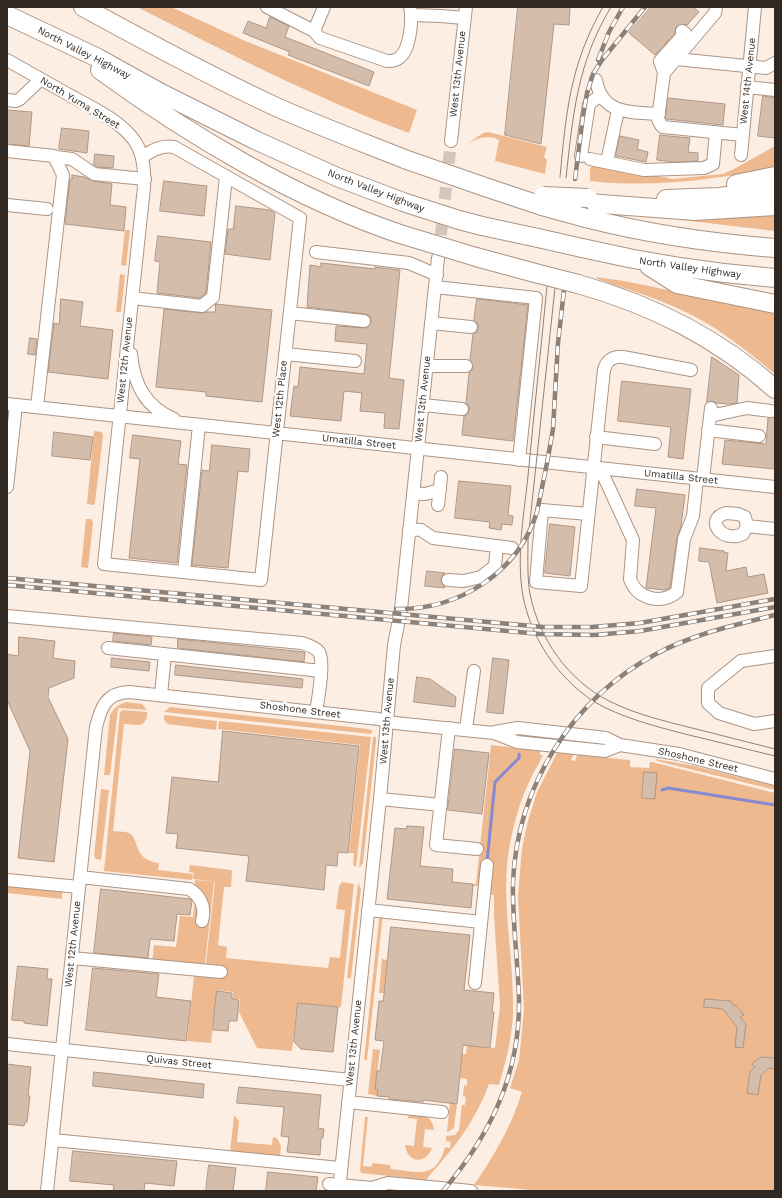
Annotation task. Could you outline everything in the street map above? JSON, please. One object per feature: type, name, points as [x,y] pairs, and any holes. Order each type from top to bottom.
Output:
[{"type":"highway","points":[[83,7],[174,56],[272,105],[407,160],[488,188],[542,201],[587,206],[695,211],[775,206]]},
{"type":"highway","name":"North Valley Highway","points":[[7,15],[56,38],[255,140],[337,177],[403,202],[482,226],[642,261],[693,270],[775,278]]},
{"type":"highway","points":[[56,38],[132,94],[202,138],[240,160],[334,208],[400,234],[476,257],[578,284],[632,301],[684,324],[746,364],[775,389]]},
{"type":"highway","points":[[587,206],[630,199],[690,193],[775,176]]},
{"type":"highway","points":[[630,199],[719,196],[775,190]]},
{"type":"highway","points":[[587,206],[620,227],[681,238],[775,248]]},
{"type":"highway","points":[[642,261],[677,284],[775,304]]},
{"type":"street","points":[[268,7],[314,31],[320,38],[387,61],[398,60],[405,53],[409,35],[411,11],[442,16],[465,12]]},
{"type":"street","points":[[314,31],[324,7]]},
{"type":"street","points":[[664,73],[715,13],[716,7]]},
{"type":"street","name":"West 14th Avenue","points":[[741,155],[755,7]]},
{"type":"street","name":"West 13th Avenue","points":[[450,141],[465,12]]},
{"type":"street","points":[[682,31],[684,33],[660,61],[664,73],[659,122],[663,127],[743,135]]},
{"type":"street","points":[[676,59],[766,68],[775,63]]},
{"type":"street","name":"North Yuma Street","points":[[7,60],[117,123],[134,140],[142,156]]},
{"type":"street","points":[[7,100],[16,101],[20,99],[41,79]]},
{"type":"street","points":[[596,80],[601,95],[608,104],[618,110],[626,112],[659,114]]},
{"type":"street","points":[[748,87],[775,90]]},
{"type":"street","points":[[601,95],[589,104],[586,158],[644,170],[704,168],[713,164],[716,132]]},
{"type":"street","points":[[607,162],[618,110]]},
{"type":"street","points":[[132,298],[202,306],[213,297],[226,177],[169,146],[157,148],[142,156]]},
{"type":"street","points":[[7,151],[72,159],[94,174],[145,179]]},
{"type":"street","name":"West 12th Avenue","points":[[142,156],[145,179],[104,564],[184,572]]},
{"type":"street","points":[[38,407],[63,175],[55,157]]},
{"type":"street","name":"West 12th Place","points":[[184,572],[261,580],[290,313],[300,218],[226,177]]},
{"type":"street","points":[[7,205],[47,209]]},
{"type":"street","points":[[316,252],[409,263],[436,281],[536,298],[519,460]]},
{"type":"street","name":"West 13th Avenue","points":[[336,1188],[348,1102],[380,799],[394,645],[401,609],[438,258]]},
{"type":"street","points":[[290,313],[364,321]]},
{"type":"street","points":[[431,323],[471,327]]},
{"type":"street","points":[[128,334],[134,374],[145,398],[158,411],[167,416],[193,424],[184,572]]},
{"type":"street","points":[[285,354],[355,361]]},
{"type":"street","points":[[588,514],[542,510],[536,582],[581,586],[588,514],[596,468],[596,437],[604,370],[608,361],[617,357],[623,357],[691,370]]},
{"type":"street","points":[[427,366],[466,366]]},
{"type":"street","points":[[7,488],[11,404]]},
{"type":"street","name":"Umatilla Street","points":[[11,404],[775,487]]},
{"type":"street","points":[[422,405],[462,409]]},
{"type":"street","points":[[596,468],[633,540],[630,579],[632,584],[643,595],[655,599],[668,597],[677,592],[684,539],[693,516],[710,412],[747,408],[770,411]]},
{"type":"street","points":[[708,430],[759,436]]},
{"type":"street","points":[[596,437],[655,444]]},
{"type":"street","points":[[438,505],[441,477]]},
{"type":"street","points":[[413,493],[425,494],[440,490]]},
{"type":"street","points":[[748,526],[775,529]]},
{"type":"street","points":[[409,529],[421,530],[433,538],[512,548]]},
{"type":"street","points":[[448,580],[464,581],[480,577],[495,566],[497,546]]},
{"type":"street","points":[[7,616],[309,645],[318,651],[322,660],[316,712]]},
{"type":"street","points":[[108,648],[321,671]]},
{"type":"street","points":[[161,695],[165,654]]},
{"type":"street","points":[[775,656],[741,661],[708,688],[708,703],[719,713],[754,724],[775,721]]},
{"type":"street","points":[[466,729],[474,671]]},
{"type":"street","name":"Shoshone Street","points":[[108,699],[117,694],[129,692],[316,712],[394,723],[494,732],[517,742],[532,744],[605,751],[620,745],[679,754],[775,779]]},
{"type":"street","name":"West 12th Avenue","points":[[47,1191],[96,726],[102,709],[108,699]]},
{"type":"street","points":[[449,728],[436,845],[477,849]]},
{"type":"street","points":[[380,799],[440,805]]},
{"type":"street","points":[[475,983],[487,865]]},
{"type":"street","points":[[7,880],[80,882],[189,889],[197,895],[202,902],[204,914],[202,921]]},
{"type":"street","points":[[368,910],[481,922]]},
{"type":"street","points":[[72,958],[222,972]]},
{"type":"street","name":"Quivas Street","points":[[7,1044],[350,1080]]},
{"type":"street","points":[[348,1102],[442,1112]]},
{"type":"street","points":[[53,1140],[340,1168]]},
{"type":"street","points":[[336,1188],[375,1189],[388,1183],[471,1191]]},
{"type":"shaded area","points":[[137,7],[171,7],[243,40],[417,110],[409,133],[305,90]]},
{"type":"shaded area","points":[[488,132],[547,147],[544,157],[547,160],[545,174],[495,161],[499,140],[495,138],[487,137],[467,144],[483,133]]},
{"type":"shaded area","points":[[775,146],[775,167],[752,172],[683,182],[637,184],[590,181],[590,169],[594,162],[672,179],[723,174]]},
{"type":"shaded area","points":[[775,212],[775,231],[682,220]]},
{"type":"shaded area","points":[[125,230],[130,230],[126,266],[121,265]]},
{"type":"shaded area","points":[[120,274],[125,275],[121,312],[116,312]]},
{"type":"shaded area","points":[[595,277],[629,282],[739,306],[775,312],[775,374],[739,345],[689,313]]},
{"type":"shaded area","points":[[94,431],[102,432],[103,436],[95,503],[93,505],[87,504]]},
{"type":"shaded area","points":[[86,519],[91,519],[93,522],[88,568],[81,567]]},
{"type":"shaded area","points":[[126,702],[142,704],[147,710],[118,709],[110,775],[104,775],[110,715],[116,707]]},
{"type":"shaded area","points":[[170,707],[372,730],[371,734],[164,712]]},
{"type":"shaded area","points":[[123,710],[147,712],[147,718],[143,724],[124,724],[113,831],[129,833],[135,839],[138,849],[144,858],[159,863],[158,870],[193,874],[192,880],[104,871],[120,712]]},
{"type":"shaded area","points":[[164,715],[217,721],[216,730],[168,724],[164,720]]},
{"type":"shaded area","points":[[219,721],[371,737],[356,867],[353,865],[354,853],[349,853],[360,745],[218,729]]},
{"type":"shaded area","points":[[373,737],[376,737],[376,741],[363,863],[359,868]]},
{"type":"shaded area","points":[[491,745],[540,751],[540,755],[543,755],[528,784],[520,804],[514,824],[508,856],[506,892],[513,984],[513,1012],[505,1065],[499,1085],[489,1084],[475,1115],[463,1134],[426,1180],[361,1173],[360,1170],[365,1117],[368,1117],[363,1166],[371,1167],[373,1163],[390,1165],[391,1169],[425,1172],[437,1165],[445,1147],[450,1148],[451,1142],[446,1141],[446,1136],[455,1135],[459,1130],[462,1105],[465,1105],[466,1097],[463,1096],[464,1085],[467,1086],[467,1079],[460,1078],[462,1054],[466,1054],[467,1045],[495,1048],[500,1006],[494,895],[489,894],[479,886],[473,886],[473,884],[476,884]]},
{"type":"shaded area","points":[[557,753],[574,754],[571,760],[575,761],[577,755],[629,760],[630,767],[649,768],[650,762],[652,762],[775,793],[775,1191],[544,1191],[474,1185],[502,1140],[522,1092],[510,1088],[519,1060],[524,1010],[518,896],[522,848],[537,792]]},
{"type":"shaded area","points":[[655,759],[690,765],[775,786],[775,790],[657,761]]},
{"type":"shaded area","points":[[101,789],[109,790],[101,860],[96,859],[94,856]]},
{"type":"shaded area","points":[[190,865],[232,871],[231,887],[224,887],[218,945],[227,947],[226,958],[328,968],[330,957],[340,958],[345,910],[336,909],[339,886],[342,882],[354,884],[341,1007],[298,1003],[292,1051],[257,1048],[239,1012],[240,999],[233,999],[233,992],[217,990],[211,1043],[187,1041],[194,976],[206,963],[215,882],[193,879],[194,873],[189,872]]},
{"type":"shaded area","points":[[195,880],[214,882],[205,963],[201,967],[152,962],[154,945],[176,947],[180,916],[193,917]]},
{"type":"shaded area","points":[[358,883],[361,889],[351,978],[347,978]]},
{"type":"shaded area","points":[[7,885],[60,891],[62,892],[62,899],[7,893]]},
{"type":"shaded area","points":[[383,914],[367,1060],[364,1060],[379,919]]},
{"type":"shaded area","points":[[382,959],[387,960],[384,993],[379,993]]},
{"type":"shaded area","points":[[373,1049],[380,1050],[375,1089],[378,1090],[377,1096],[368,1094]]},
{"type":"shaded area","points":[[450,1103],[457,1104],[454,1128],[447,1132]]},
{"type":"shaded area","points":[[409,1114],[426,1116],[431,1121],[434,1130],[425,1129],[423,1147],[432,1148],[426,1157],[417,1160],[406,1151],[405,1145],[414,1146],[417,1119],[408,1118]]},
{"type":"shaded area","points":[[234,1115],[239,1121],[237,1142],[272,1145],[273,1137],[277,1138],[281,1146],[280,1157],[230,1152]]},
{"type":"building","points":[[518,7],[570,7],[569,25],[554,24],[541,144],[505,135]]},
{"type":"building","points":[[651,7],[693,7],[699,12],[687,25],[682,24],[676,27],[675,33],[655,55],[629,33]]},
{"type":"building","points":[[270,17],[289,26],[285,37],[374,72],[369,86],[288,55],[290,52],[243,33],[248,21],[266,28]]},
{"type":"building","points":[[763,96],[775,98],[775,138],[758,136]]},
{"type":"building","points":[[668,98],[725,104],[723,125],[666,119]]},
{"type":"building","points":[[7,110],[32,112],[29,146],[7,144]]},
{"type":"building","points":[[62,128],[89,131],[87,153],[59,149]]},
{"type":"building","points":[[660,135],[690,138],[688,152],[698,153],[698,161],[673,162],[657,160]]},
{"type":"building","points":[[620,136],[639,140],[637,149],[648,152],[646,162],[616,156]]},
{"type":"building","points":[[95,154],[114,156],[113,168],[97,167],[94,165]]},
{"type":"building","points":[[72,175],[84,177],[93,181],[112,184],[110,205],[126,207],[124,231],[65,224],[70,179],[72,179]]},
{"type":"building","points":[[164,181],[207,186],[204,216],[160,211]]},
{"type":"building","points":[[236,206],[270,210],[275,213],[270,260],[225,254],[228,229],[233,229]]},
{"type":"building","points":[[158,236],[211,242],[206,293],[200,298],[157,293],[160,262],[155,261]]},
{"type":"building","points":[[321,263],[375,269],[375,267],[400,270],[389,378],[404,380],[399,429],[384,428],[385,413],[360,411],[362,393],[344,391],[341,421],[290,416],[294,386],[298,387],[300,367],[364,374],[367,344],[335,341],[336,326],[367,328],[371,322],[369,315],[307,307],[310,265],[321,267]]},
{"type":"building","points":[[61,299],[83,302],[80,326],[113,330],[108,379],[48,372],[54,323],[59,324]]},
{"type":"building","points":[[477,299],[528,305],[513,441],[462,435],[464,416],[468,414],[469,410],[469,406],[466,403],[469,373],[473,366],[470,360],[473,334],[477,332],[478,328],[478,324],[474,321]]},
{"type":"building","points":[[216,304],[272,310],[262,402],[206,396],[206,392],[156,387],[164,309],[201,313],[215,312]]},
{"type":"building","points":[[30,338],[37,339],[35,355],[28,354]]},
{"type":"building","points":[[712,357],[739,375],[737,403],[728,404],[712,401],[707,402]]},
{"type":"building","points":[[622,381],[691,389],[683,459],[668,457],[671,427],[618,421]]},
{"type":"building","points":[[775,417],[775,469],[722,464],[725,440],[766,444],[768,418]]},
{"type":"building","points":[[54,432],[93,437],[90,460],[52,456]]},
{"type":"building","points":[[133,435],[181,441],[178,464],[187,465],[177,563],[129,558],[140,459],[130,458]]},
{"type":"building","points":[[212,445],[250,449],[248,472],[238,471],[228,568],[192,565],[202,470],[209,471]]},
{"type":"building","points":[[459,481],[511,486],[508,515],[513,516],[512,525],[502,524],[501,530],[489,528],[490,522],[455,518]]},
{"type":"building","points":[[637,489],[685,495],[670,588],[664,590],[646,588],[656,508],[635,506]]},
{"type":"building","points":[[550,524],[575,527],[570,576],[545,573]]},
{"type":"building","points":[[700,548],[724,551],[728,553],[726,571],[746,567],[748,577],[764,574],[768,593],[717,603],[709,562],[699,561]]},
{"type":"building","points":[[427,571],[445,573],[441,580],[445,588],[425,586]]},
{"type":"building","points":[[114,633],[152,637],[151,645],[113,641]]},
{"type":"building","points":[[19,637],[55,641],[53,658],[75,661],[74,678],[49,688],[48,697],[68,739],[54,862],[18,858],[30,751],[7,700],[7,654],[18,656]]},
{"type":"building","points":[[178,639],[305,652],[304,662],[178,648]]},
{"type":"building","points":[[112,658],[150,662],[149,671],[111,667]]},
{"type":"building","points":[[493,658],[509,660],[503,714],[487,712]]},
{"type":"building","points":[[176,665],[303,679],[302,688],[175,675]]},
{"type":"building","points":[[417,677],[430,679],[456,697],[455,707],[414,702]]},
{"type":"building","points":[[223,731],[359,746],[348,853],[338,852],[337,866],[326,865],[324,890],[246,881],[249,856],[176,848],[178,834],[166,833],[172,777],[218,782]]},
{"type":"building","points":[[455,749],[489,753],[482,814],[448,810]]},
{"type":"building","points":[[644,772],[657,773],[655,799],[642,798]]},
{"type":"building","points":[[407,826],[424,827],[420,866],[453,869],[452,882],[473,884],[471,908],[387,899],[395,828],[406,829]]},
{"type":"building","points":[[101,889],[190,899],[192,901],[190,915],[177,914],[174,941],[150,939],[148,958],[94,953]]},
{"type":"building","points":[[391,927],[470,935],[464,990],[494,993],[492,1012],[494,1012],[490,1048],[463,1045],[457,1104],[423,1100],[423,1102],[389,1099],[389,1097],[377,1096],[378,1090],[375,1089],[377,1071],[380,1071],[384,1041],[375,1040],[379,1001],[383,1001]]},
{"type":"building","points":[[18,966],[48,969],[47,979],[52,979],[47,1026],[12,1020]]},
{"type":"building","points":[[93,968],[159,974],[156,997],[191,1001],[186,1041],[86,1030]]},
{"type":"building","points":[[217,991],[232,993],[232,999],[239,1000],[237,1021],[229,1021],[228,1031],[213,1030]]},
{"type":"building","points":[[705,999],[731,1001],[734,1006],[736,1005],[744,1015],[740,1017],[746,1024],[743,1048],[735,1047],[737,1027],[723,1009],[704,1007]]},
{"type":"building","points":[[298,1003],[338,1007],[333,1052],[301,1049],[294,1042]]},
{"type":"building","points":[[761,1057],[775,1058],[775,1069],[769,1068],[761,1075],[758,1095],[747,1093],[750,1071],[755,1067],[752,1064]]},
{"type":"building","points":[[7,1064],[31,1067],[27,1122],[25,1122],[24,1126],[7,1124]]},
{"type":"building","points":[[94,1072],[204,1084],[203,1098],[93,1086]]},
{"type":"building","points":[[239,1087],[321,1095],[318,1128],[324,1129],[323,1138],[321,1138],[320,1155],[287,1152],[289,1137],[281,1136],[284,1107],[237,1103]]},
{"type":"building","points":[[73,1151],[177,1161],[174,1186],[145,1183],[144,1191],[113,1191],[114,1185],[70,1181]]},
{"type":"building","points":[[209,1165],[236,1168],[233,1191],[206,1191]]},
{"type":"building","points":[[268,1172],[318,1177],[316,1191],[266,1191]]},
{"type":"waterway","points":[[487,862],[495,782],[519,758],[519,754]]},
{"type":"waterway","points":[[662,790],[668,788],[775,805]]},
{"type":"tunnel","points":[[439,253],[451,141]]},
{"type":"tram line","points":[[560,177],[571,89],[576,69],[592,28],[603,7]]},
{"type":"tram line","points":[[566,178],[578,90],[591,48],[611,7]]},
{"type":"tram line","points":[[547,286],[520,551],[523,596],[532,627],[539,641],[557,668],[580,691],[604,707],[652,725],[775,756]]},
{"type":"tram line","points":[[555,288],[528,540],[529,588],[534,611],[540,627],[548,642],[568,670],[594,692],[609,701],[629,710],[660,720],[775,749]]},
{"type":"railway","points":[[598,60],[609,32],[623,7]]},
{"type":"railway","points":[[575,179],[583,116],[587,93],[593,74],[602,60],[645,7]]},
{"type":"railway","points":[[396,609],[419,608],[442,603],[463,595],[483,584],[501,570],[516,553],[528,534],[537,512],[553,429],[558,343],[564,290]]},
{"type":"railway","points":[[7,578],[543,627],[592,627],[640,623],[775,599]]},
{"type":"railway","points":[[7,585],[540,634],[595,635],[640,631],[775,607]]},
{"type":"railway","points":[[443,1191],[460,1170],[488,1126],[508,1079],[518,1027],[518,970],[513,897],[517,846],[525,812],[538,780],[554,749],[575,721],[599,695],[626,673],[656,654],[699,636],[730,626],[775,615]]}]
